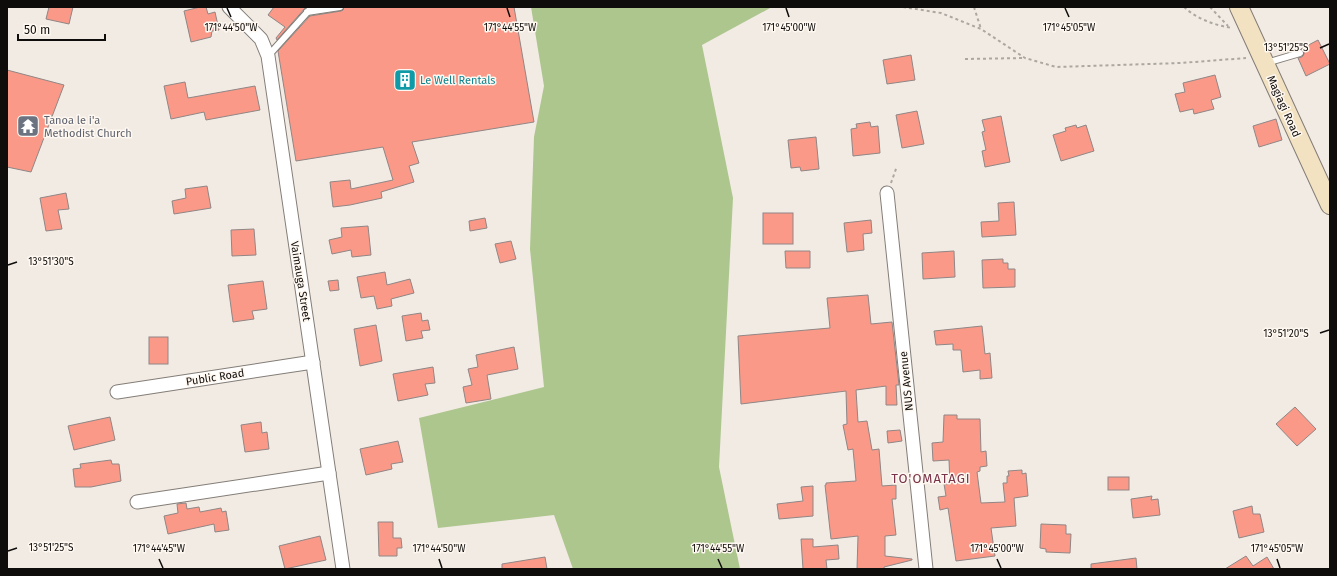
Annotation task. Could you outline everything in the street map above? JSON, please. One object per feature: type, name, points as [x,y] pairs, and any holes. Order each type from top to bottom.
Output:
[{"type":"street","name":"Vaimauga Street","points":[[229,7],[261,39],[268,56],[343,569]]},
{"type":"street","name":"Magiagi Road","points":[[1239,7],[1330,205]]},
{"type":"street","name":"NUS Avenue","points":[[887,193],[926,569]]},
{"type":"street","name":"Public Road","points":[[117,392],[313,362]]},
{"type":"street","points":[[138,502],[329,473]]},
{"type":"lane","points":[[268,56],[310,9],[340,7]]},
{"type":"lane","points":[[1263,60],[1300,53]]},
{"type":"path","points":[[903,7],[941,13],[981,29],[1025,58]]},
{"type":"path","points":[[974,7],[981,29]]},
{"type":"path","points":[[1184,7],[1193,15],[1212,23],[1229,27],[1210,7]]},
{"type":"path","points":[[965,58],[1025,58],[1056,67],[1263,60]]},
{"type":"path","points":[[887,193],[897,166]]},
{"type":"green space","points":[[531,7],[772,7],[702,45],[733,198],[719,467],[740,569],[573,569],[554,515],[438,528],[419,418],[544,387],[530,249],[534,137],[544,86]]},
{"type":"building","points":[[49,7],[73,7],[69,24],[46,19]]},
{"type":"building","points":[[206,7],[208,14],[215,12],[219,30],[212,31],[211,37],[191,42],[184,11]]},
{"type":"building","points":[[274,7],[306,7],[277,40],[276,38],[285,27],[268,15]]},
{"type":"building","name":"Le Well Rentals","points":[[344,7],[514,7],[534,122],[412,142],[419,163],[409,166],[414,182],[381,192],[382,198],[333,207],[330,182],[350,180],[351,189],[393,180],[383,147],[296,161],[278,51],[310,16],[341,11]]},
{"type":"building","points":[[1318,40],[1330,64],[1306,76],[1298,58],[1302,57],[1304,54],[1304,51],[1301,49]]},
{"type":"building","points":[[911,55],[915,80],[887,84],[883,60]]},
{"type":"building","name":"Tanoa le i'a Methodist Church","points":[[7,70],[64,85],[31,172],[7,167]]},
{"type":"building","points":[[1215,75],[1221,97],[1211,100],[1214,109],[1194,114],[1193,109],[1180,112],[1175,94],[1185,92],[1183,83]]},
{"type":"building","points":[[185,82],[188,98],[255,86],[260,110],[206,120],[204,112],[171,119],[164,86]]},
{"type":"building","points":[[917,111],[924,144],[902,148],[896,115]]},
{"type":"building","points":[[1001,116],[1010,162],[985,167],[982,151],[986,150],[982,132],[985,131],[982,120]]},
{"type":"building","points":[[1276,119],[1282,140],[1259,147],[1253,126]]},
{"type":"building","points":[[870,122],[871,127],[878,126],[880,153],[853,156],[851,129],[857,128],[856,124]]},
{"type":"building","points":[[1076,125],[1077,128],[1086,125],[1094,151],[1061,161],[1053,135],[1066,131],[1065,128]]},
{"type":"building","points":[[816,137],[819,169],[801,171],[800,167],[791,168],[788,140]]},
{"type":"building","points":[[207,186],[211,208],[174,214],[172,201],[186,198],[185,189]]},
{"type":"building","points":[[66,193],[69,209],[58,210],[62,229],[46,231],[40,198]]},
{"type":"building","points":[[1014,202],[1016,235],[982,237],[981,222],[999,221],[998,203]]},
{"type":"building","points":[[763,213],[793,213],[793,244],[763,244]]},
{"type":"building","points":[[485,218],[487,228],[470,231],[469,221]]},
{"type":"building","points":[[871,220],[872,233],[863,234],[864,250],[847,252],[844,223]]},
{"type":"building","points":[[368,226],[371,255],[352,257],[351,250],[332,254],[329,240],[342,237],[341,228]]},
{"type":"building","points":[[254,229],[256,255],[232,256],[231,230]]},
{"type":"building","points":[[511,241],[516,259],[500,263],[495,244]]},
{"type":"building","points":[[785,251],[810,251],[810,268],[786,268]]},
{"type":"building","points":[[954,251],[955,277],[923,279],[922,253]]},
{"type":"building","points":[[1003,259],[1003,263],[1008,263],[1008,269],[1015,269],[1015,287],[983,288],[982,260]]},
{"type":"building","points":[[385,272],[387,285],[410,279],[414,293],[391,299],[392,306],[377,309],[374,296],[361,298],[357,277]]},
{"type":"building","points":[[338,280],[339,290],[330,291],[328,281]]},
{"type":"building","points":[[263,281],[267,309],[252,311],[254,319],[233,322],[228,285]]},
{"type":"building","points":[[868,295],[871,324],[892,322],[899,385],[896,385],[897,405],[886,405],[886,386],[856,390],[858,422],[867,421],[872,450],[879,449],[882,486],[896,485],[896,499],[892,499],[896,535],[885,536],[885,556],[912,559],[884,567],[884,569],[857,569],[858,536],[831,539],[825,485],[826,483],[856,481],[853,449],[848,450],[843,425],[847,424],[846,391],[741,404],[738,336],[830,328],[827,298]]},
{"type":"building","points":[[421,313],[422,321],[428,320],[430,330],[421,331],[423,338],[406,341],[402,316]]},
{"type":"building","points":[[376,325],[382,361],[360,366],[354,329]]},
{"type":"building","points":[[982,326],[985,354],[990,353],[992,378],[980,379],[980,370],[963,372],[961,350],[953,350],[953,344],[936,345],[934,331]]},
{"type":"building","points":[[149,337],[168,337],[168,364],[149,364]]},
{"type":"building","points":[[514,347],[518,369],[487,375],[491,399],[466,403],[463,387],[472,385],[468,369],[478,367],[476,355]]},
{"type":"building","points":[[433,367],[435,383],[425,384],[428,395],[398,401],[393,374]]},
{"type":"building","points":[[1295,407],[1316,429],[1297,446],[1276,424]]},
{"type":"building","points":[[944,415],[957,415],[957,419],[980,419],[981,452],[986,451],[987,466],[980,467],[980,471],[977,472],[981,503],[1005,502],[1003,483],[1007,483],[1007,476],[1009,476],[1008,471],[1022,470],[1022,474],[1026,473],[1028,496],[1014,498],[1016,526],[991,528],[995,556],[956,561],[948,508],[940,510],[938,497],[946,496],[944,484],[950,484],[949,460],[933,461],[932,443],[943,442]]},
{"type":"building","points":[[110,417],[115,440],[74,450],[68,426]]},
{"type":"building","points":[[261,422],[262,433],[267,432],[269,449],[245,452],[241,425]]},
{"type":"building","points":[[900,430],[902,441],[888,443],[887,431]]},
{"type":"building","points":[[398,441],[403,462],[391,464],[392,469],[366,475],[360,449]]},
{"type":"building","points":[[111,460],[112,464],[119,464],[121,481],[91,487],[75,487],[73,469],[81,468],[80,464]]},
{"type":"building","points":[[1108,477],[1129,477],[1129,490],[1108,490]]},
{"type":"building","points":[[813,486],[813,516],[779,519],[777,504],[803,501],[801,487]]},
{"type":"building","points":[[1152,496],[1151,500],[1158,499],[1160,515],[1133,518],[1131,499]]},
{"type":"building","points":[[186,503],[187,509],[199,507],[200,512],[221,508],[222,512],[226,511],[229,530],[215,532],[214,524],[168,534],[164,516],[178,513],[177,504]]},
{"type":"building","points":[[1252,506],[1253,514],[1260,514],[1264,532],[1239,538],[1233,511]]},
{"type":"building","points":[[378,522],[393,522],[393,538],[401,538],[402,548],[397,548],[397,556],[379,556]]},
{"type":"building","points":[[1041,524],[1066,525],[1066,534],[1071,534],[1070,553],[1046,552],[1046,549],[1040,548]]},
{"type":"building","points":[[320,536],[326,560],[285,569],[279,546]]},
{"type":"building","points":[[801,539],[813,539],[813,547],[838,545],[839,559],[826,560],[827,569],[803,569]]},
{"type":"building","points":[[1246,556],[1253,566],[1267,557],[1274,569],[1225,569]]},
{"type":"building","points":[[545,557],[547,569],[502,569],[502,564]]},
{"type":"building","points":[[1136,558],[1137,569],[1091,569],[1091,564]]},
{"type":"place","name":"Le Well Rentals","points":[[405,80]]},
{"type":"place","name":"Tanoa le i'a Methodist Church","points":[[28,126]]},
{"type":"district","name":"TO'OMATAGI","points":[[931,478]]}]
